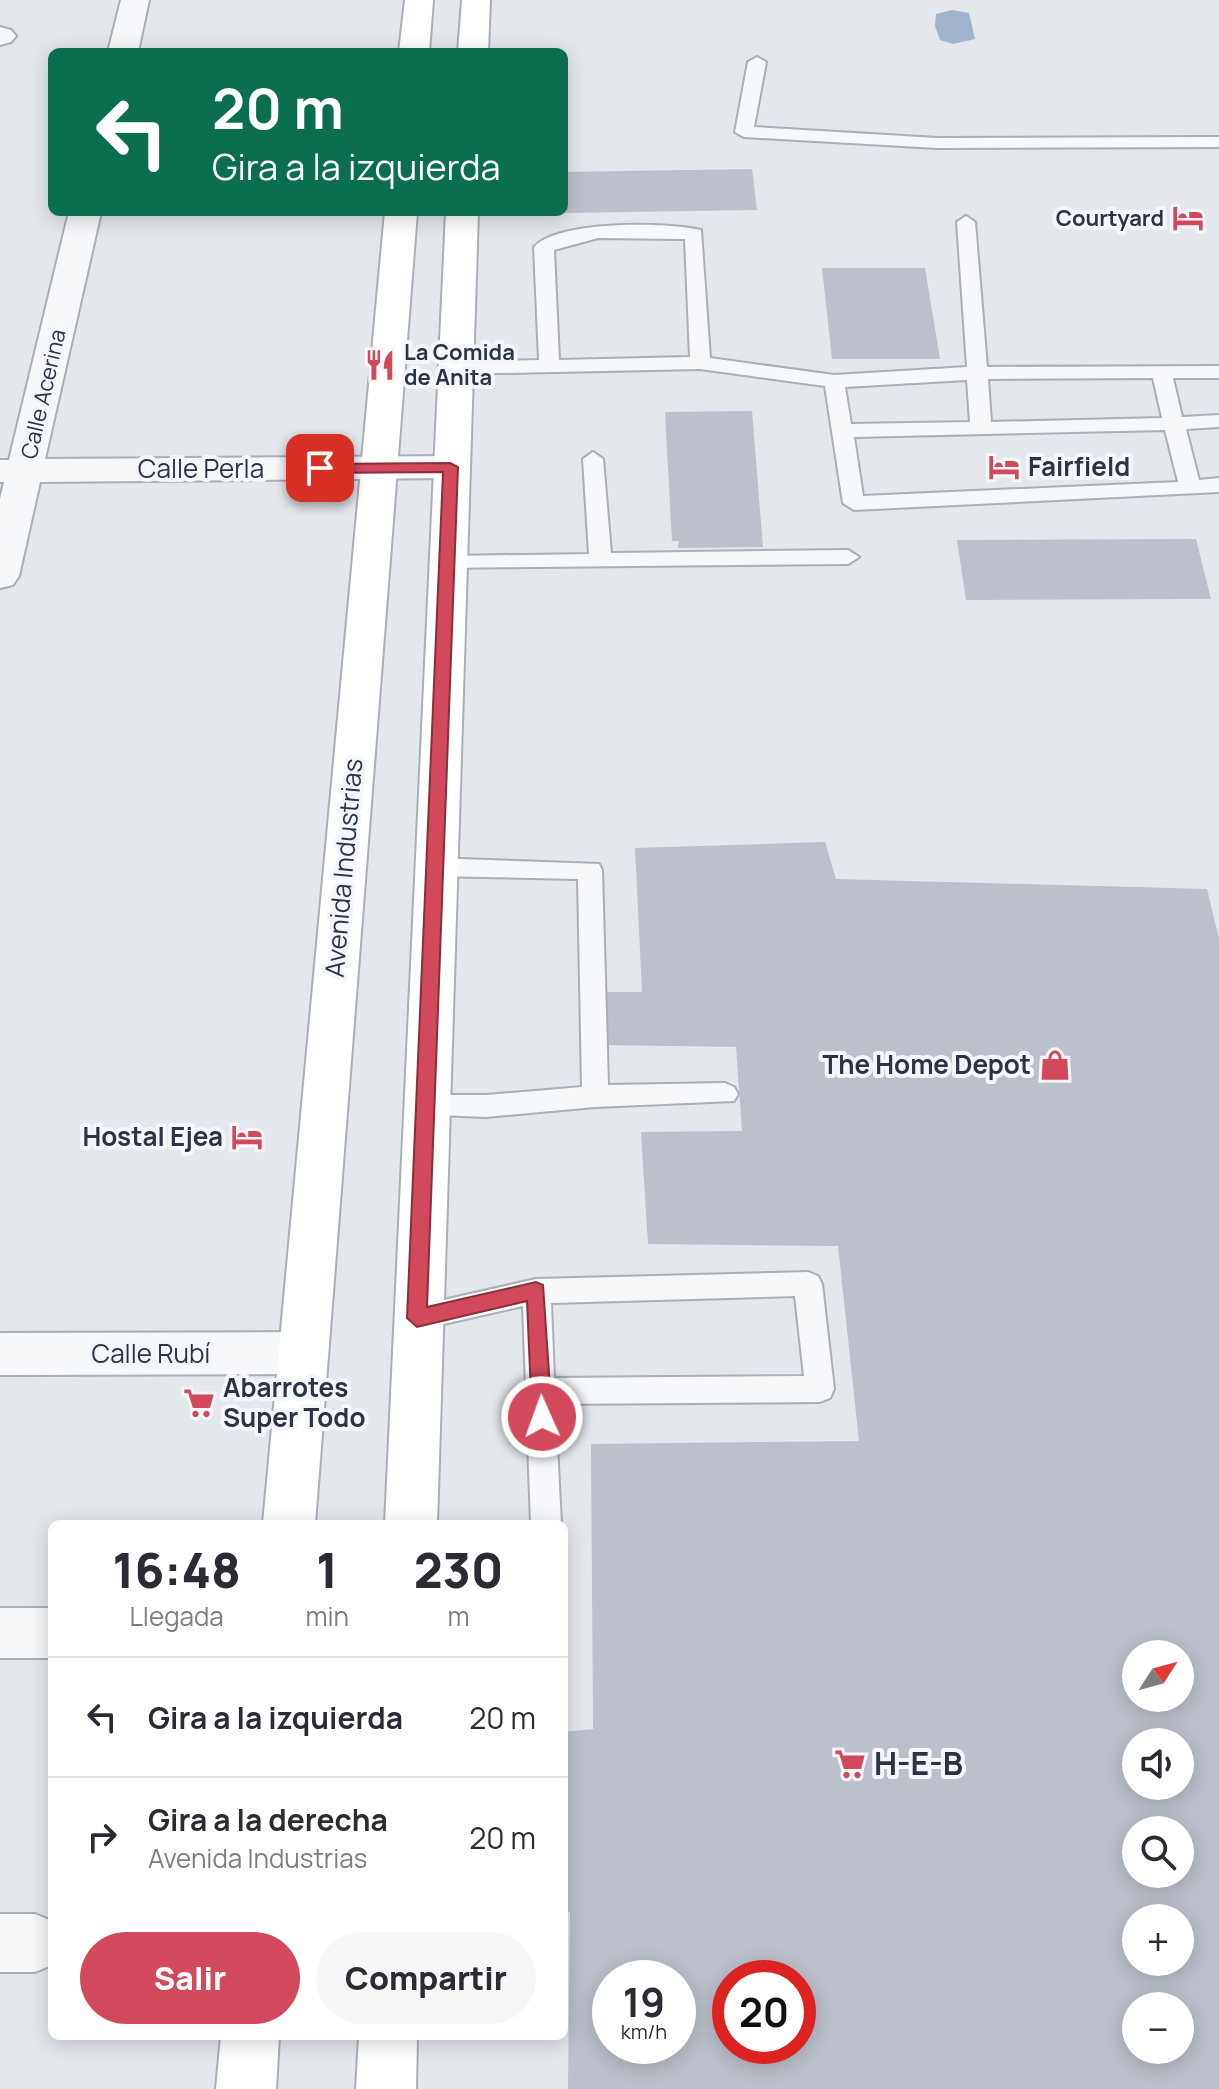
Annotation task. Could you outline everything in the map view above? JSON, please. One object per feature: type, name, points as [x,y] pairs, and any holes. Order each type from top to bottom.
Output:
[{"type":"main road","points":[[414,48],[419,0]]},
{"type":"main road","points":[[473,48],[476,0]]},
{"type":"main road","name":"Avenida Industrias","points":[[289,1520],[401,216]]},
{"type":"main road","points":[[411,1520],[433,867],[462,216]]},
{"type":"main road","points":[[246,2089],[250,2040]]},
{"type":"street","points":[[124,48],[135,0]]},
{"type":"street","name":"Calle Acerina","points":[[0,576],[12,471],[84,216]]},
{"type":"street","name":"Calle Perla","points":[[12,471],[450,467]]},
{"type":"street","name":"Calle Rubí","points":[[0,1354],[302,1353]]},
{"type":"street","points":[[0,1633],[48,1633]]},
{"type":"lane","points":[[757,62],[744,132],[937,143],[1219,142]]},
{"type":"lane","points":[[966,222],[981,428]]},
{"type":"lane","points":[[549,364],[544,247],[562,237],[619,234],[694,234],[700,363]]},
{"type":"lane","points":[[453,368],[700,363],[834,381],[975,373],[1219,372]]},
{"type":"lane","points":[[1161,372],[1190,488]]},
{"type":"lane","points":[[834,381],[854,503],[1219,485]]},
{"type":"lane","points":[[840,431],[1130,426],[1219,421]]},
{"type":"lane","points":[[593,459],[600,558]]},
{"type":"lane","points":[[448,563],[600,558],[848,557]]},
{"type":"lane","points":[[433,867],[590,870],[595,1096]]},
{"type":"lane","points":[[424,1106],[486,1106],[595,1096],[725,1094]]},
{"type":"lane","points":[[417,1318],[536,1291],[808,1284],[820,1389],[541,1391]]},
{"type":"lane","points":[[536,1291],[546,1520]]},
{"type":"water","points":[[952,10],[969,13],[975,39],[953,44],[940,40],[935,26],[936,14]]},
{"type":"building","points":[[752,169],[757,210],[568,213],[568,172]]},
{"type":"building","points":[[822,268],[925,268],[940,359],[832,359]]},
{"type":"building","points":[[752,411],[763,547],[678,548],[679,541],[672,541],[665,412]]},
{"type":"building","points":[[1196,539],[1211,599],[966,600],[957,540]]},
{"type":"building","points":[[825,842],[836,879],[1207,889],[1219,939],[1219,2089],[568,2089],[568,1732],[593,1729],[591,1444],[859,1441],[838,1246],[648,1244],[641,1132],[742,1131],[736,1047],[607,1045],[607,992],[642,992],[635,848]]},
{"type":"place","name":"Courtyard","points":[[1188,218]]},
{"type":"place","name":"La Comida de Anita","points":[[380,365]]},
{"type":"place","name":"Fairfield","points":[[1004,467]]},
{"type":"place","name":"The Home Depot","points":[[1055,1065]]},
{"type":"place","name":"Hostal Ejea","points":[[247,1137]]},
{"type":"place","name":"Abarrotes Super Todo","points":[[199,1403]]},
{"type":"place","name":"H-E-B","points":[[850,1764]]},
{"type":"route","points":[[320,468],[450,467],[417,1318],[536,1291],[542,1417]]}]
